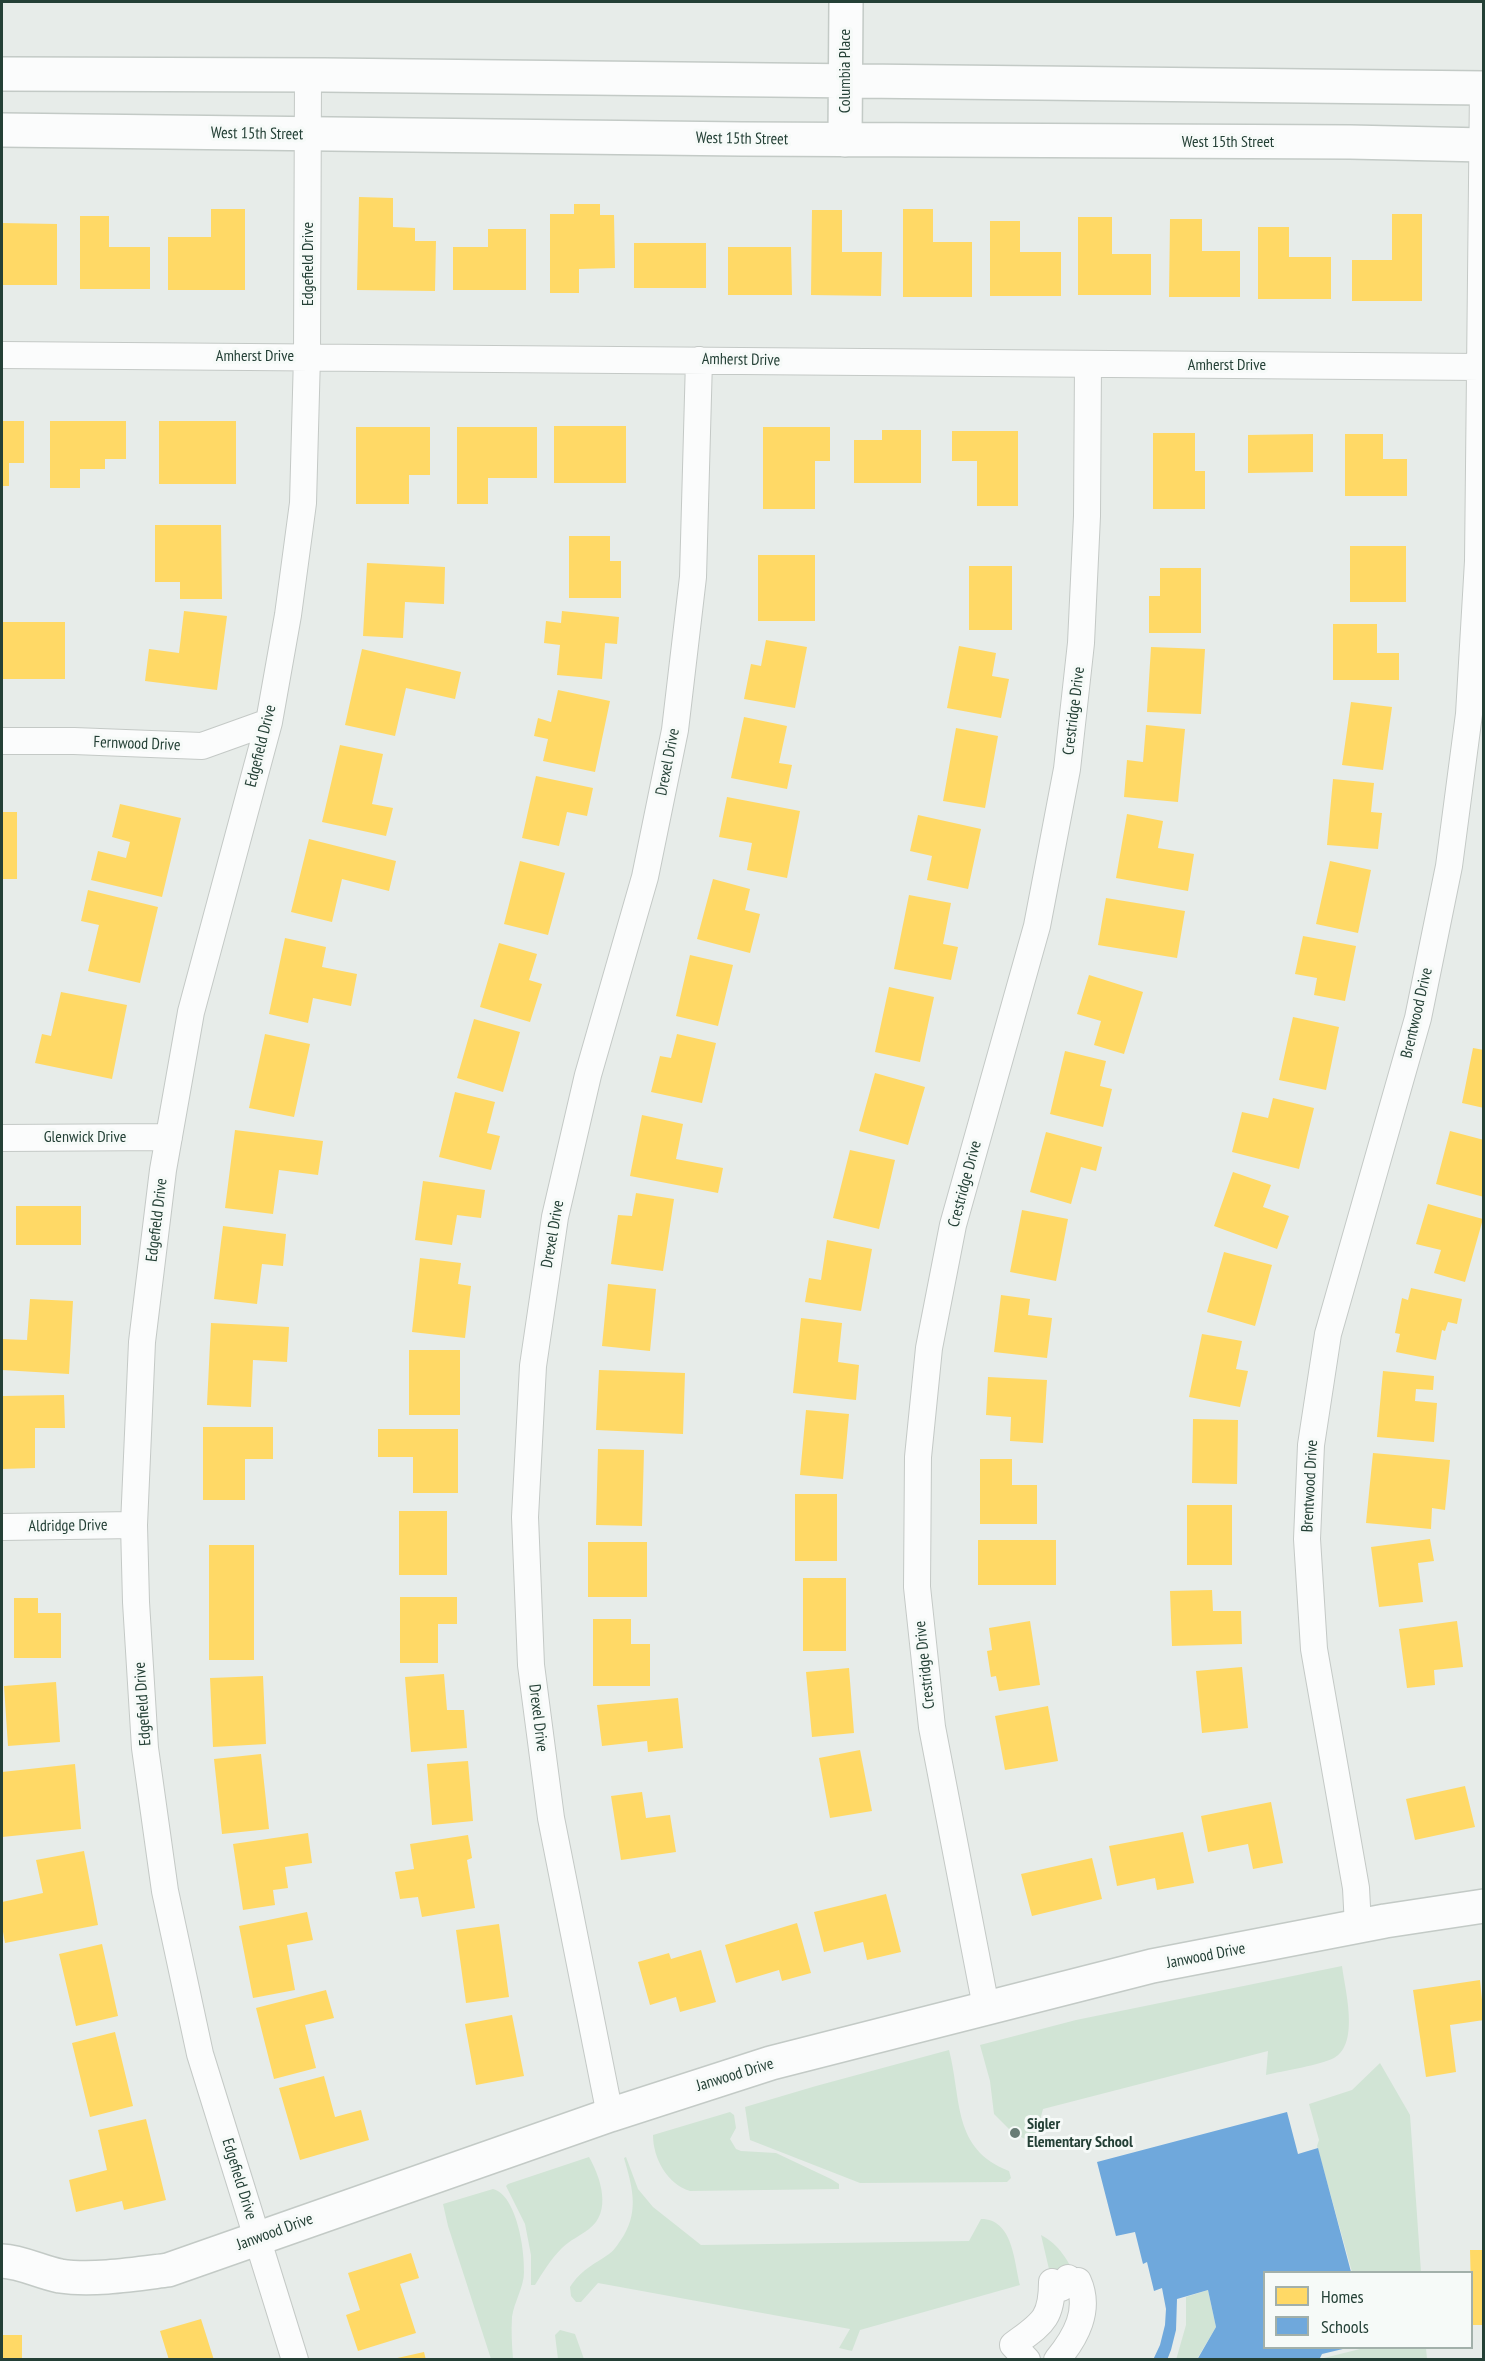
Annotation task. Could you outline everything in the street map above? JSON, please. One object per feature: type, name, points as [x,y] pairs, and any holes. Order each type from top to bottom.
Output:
[{"type":"main road","name":"Columbia Place","points":[[845,140],[846,2]]},
{"type":"main road","points":[[2,74],[308,75],[1483,88]]},
{"type":"main road","name":"West 15th Street","points":[[2,130],[309,135],[1350,142],[1482,145]]},
{"type":"main road","name":"Janwood Drive","points":[[2,2261],[18,2262],[61,2276],[111,2276],[168,2270],[610,2115],[771,2063],[1152,1966],[1358,1926],[1484,1906]]},
{"type":"street","name":"Edgefield Drive","points":[[295,2360],[200,2054],[165,1891],[146,1748],[136,1602],[134,1525],[142,1342],[163,1170],[191,1012],[269,722],[288,615],[303,503],[307,356],[308,75]]},
{"type":"street","name":"Brentwood Drive","points":[[1358,1926],[1356,1888],[1314,1648],[1307,1539],[1311,1445],[1328,1334],[1418,1018],[1449,866],[1468,714],[1478,561],[1483,88]]},
{"type":"street","name":"Amherst Drive","points":[[2,355],[1480,367]]},
{"type":"street","name":"Drexel Drive","points":[[610,2115],[550,1818],[531,1665],[525,1517],[533,1366],[555,1217],[588,1075],[645,877],[675,730],[693,577],[699,360]]},
{"type":"street","name":"Crestridge Drive","points":[[986,2007],[932,1727],[917,1587],[918,1457],[929,1348],[953,1225],[1037,926],[1067,769],[1081,643],[1087,516],[1088,364]]},
{"type":"street","name":"Fernwood Drive","points":[[2,741],[202,746],[269,722]]},
{"type":"street","name":"Glenwick Drive","points":[[2,1138],[170,1137]]},
{"type":"street","name":"Aldridge Drive","points":[[2,1527],[134,1525]]},
{"type":"street","points":[[1027,2360],[1013,2345],[1043,2322],[1049,2307],[1052,2282],[1061,2288],[1068,2278],[1075,2284],[1078,2281],[1084,2304],[1075,2336],[1058,2360]]},
{"type":"green space","points":[[1342,1966],[1348,2002],[1349,2029],[1342,2051],[1328,2061],[1266,2075],[1268,2051],[1043,2109],[1036,2135],[1027,2140],[1013,2133],[994,2114],[990,2081],[980,2045],[1076,2020]]},
{"type":"green space","points":[[949,2050],[962,2121],[968,2136],[977,2150],[991,2162],[1009,2171],[1011,2178],[1007,2182],[860,2183],[750,2140],[745,2107]]},
{"type":"green space","points":[[1380,2063],[1410,2115],[1421,2271],[1352,2271],[1317,2146],[1319,2140],[1309,2104],[1352,2090]]},
{"type":"green space","points":[[730,2112],[734,2115],[736,2128],[730,2139],[736,2149],[776,2153],[831,2179],[839,2184],[839,2189],[690,2191],[675,2183],[659,2161],[653,2135]]},
{"type":"green space","points":[[589,2157],[602,2194],[600,2214],[589,2229],[562,2248],[535,2285],[531,2285],[531,2255],[525,2224],[506,2186]]},
{"type":"green space","points":[[626,2157],[638,2189],[653,2207],[701,2245],[969,2241],[981,2219],[992,2221],[1006,2234],[1020,2285],[860,2330],[852,2351],[839,2348],[850,2329],[598,2283],[581,2302],[576,2302],[571,2296],[570,2287],[574,2281],[613,2250],[629,2225],[633,2197],[624,2158]]},
{"type":"green space","points":[[493,2189],[501,2193],[514,2213],[523,2251],[524,2278],[512,2317],[513,2359],[491,2359],[443,2204]]},
{"type":"green space","points":[[1041,2235],[1058,2249],[1078,2280],[1052,2282]]},
{"type":"green space","points":[[1208,2290],[1216,2327],[1197,2359],[1176,2360],[1186,2325],[1186,2297]]},
{"type":"green space","points":[[560,2330],[575,2334],[584,2359],[558,2359],[555,2335]]},
{"type":"green space","points":[[1360,2349],[1426,2349],[1427,2359],[1320,2359]]},
{"type":"building: Homes","points":[[359,197],[393,198],[393,227],[415,228],[415,241],[436,241],[435,291],[357,290]]},
{"type":"building: Homes","points":[[574,204],[600,204],[600,215],[614,215],[615,268],[579,269],[579,293],[550,293],[550,214],[574,214]]},
{"type":"building: Homes","points":[[211,209],[245,209],[245,290],[168,290],[168,237],[211,237]]},
{"type":"building: Homes","points":[[903,209],[933,209],[933,242],[972,242],[972,297],[903,297]]},
{"type":"building: Homes","points":[[812,210],[842,210],[842,252],[882,252],[881,296],[811,295]]},
{"type":"building: Homes","points":[[1392,214],[1422,214],[1422,301],[1352,301],[1352,260],[1392,260]]},
{"type":"building: Homes","points":[[80,216],[109,216],[109,247],[150,247],[150,289],[80,289]]},
{"type":"building: Homes","points":[[1078,217],[1112,217],[1112,254],[1151,254],[1151,295],[1078,295]]},
{"type":"building: Homes","points":[[1170,219],[1202,219],[1202,251],[1240,251],[1240,297],[1169,297]]},
{"type":"building: Homes","points":[[990,221],[1020,221],[1020,252],[1061,252],[1061,296],[990,296]]},
{"type":"building: Homes","points":[[2,223],[57,224],[57,285],[2,285]]},
{"type":"building: Homes","points":[[1258,227],[1289,227],[1289,257],[1331,257],[1331,299],[1258,299]]},
{"type":"building: Homes","points":[[488,229],[526,229],[526,290],[453,290],[453,247],[488,247]]},
{"type":"building: Homes","points":[[634,243],[706,243],[706,288],[634,288]]},
{"type":"building: Homes","points":[[728,247],[791,247],[792,295],[728,295]]},
{"type":"building: Homes","points":[[2,421],[24,421],[24,463],[9,463],[9,486],[2,486]]},
{"type":"building: Homes","points":[[50,421],[126,421],[126,459],[105,459],[105,469],[80,469],[80,488],[50,488]]},
{"type":"building: Homes","points":[[159,421],[236,421],[236,484],[159,484]]},
{"type":"building: Homes","points":[[554,426],[626,426],[626,483],[554,483]]},
{"type":"building: Homes","points":[[356,427],[430,427],[430,475],[409,475],[409,504],[356,504]]},
{"type":"building: Homes","points":[[457,427],[537,427],[537,478],[488,478],[488,504],[457,504]]},
{"type":"building: Homes","points":[[763,427],[830,427],[830,461],[815,461],[815,509],[763,509]]},
{"type":"building: Homes","points":[[882,430],[921,430],[921,483],[854,483],[854,440],[882,440]]},
{"type":"building: Homes","points":[[952,431],[1018,431],[1018,506],[977,506],[977,461],[952,461]]},
{"type":"building: Homes","points":[[1153,433],[1195,433],[1195,471],[1205,471],[1205,509],[1153,509]]},
{"type":"building: Homes","points":[[1313,434],[1313,472],[1248,473],[1248,435]]},
{"type":"building: Homes","points":[[1345,434],[1383,434],[1383,459],[1407,459],[1407,496],[1345,496]]},
{"type":"building: Homes","points":[[155,525],[221,525],[222,599],[180,599],[180,582],[155,582]]},
{"type":"building: Homes","points":[[569,536],[610,536],[610,561],[621,561],[621,598],[569,598]]},
{"type":"building: Homes","points":[[1350,546],[1406,546],[1406,602],[1350,602]]},
{"type":"building: Homes","points":[[758,555],[815,555],[815,621],[758,621]]},
{"type":"building: Homes","points":[[367,563],[445,567],[444,604],[405,602],[403,638],[363,636]]},
{"type":"building: Homes","points":[[969,566],[1012,566],[1012,630],[969,630]]},
{"type":"building: Homes","points":[[1160,568],[1201,568],[1201,633],[1149,633],[1149,596],[1160,596]]},
{"type":"building: Homes","points":[[184,611],[227,616],[217,690],[145,681],[149,649],[179,653]]},
{"type":"building: Homes","points":[[562,611],[619,617],[617,644],[605,643],[602,679],[557,675],[560,645],[544,643],[546,621],[561,623]]},
{"type":"building: Homes","points":[[2,622],[65,622],[65,679],[2,679]]},
{"type":"building: Homes","points":[[1333,624],[1377,624],[1377,653],[1399,653],[1399,680],[1333,680]]},
{"type":"building: Homes","points":[[766,640],[807,647],[795,708],[744,699],[751,664],[761,666]]},
{"type":"building: Homes","points":[[959,646],[996,653],[992,676],[1009,679],[1001,718],[947,708]]},
{"type":"building: Homes","points":[[1151,647],[1205,649],[1201,714],[1147,712]]},
{"type":"building: Homes","points":[[362,649],[461,672],[455,699],[406,688],[395,736],[345,725]]},
{"type":"building: Homes","points":[[558,690],[610,701],[595,772],[543,761],[548,739],[534,736],[538,718],[551,722]]},
{"type":"building: Homes","points":[[1351,702],[1392,707],[1383,770],[1342,765]]},
{"type":"building: Homes","points":[[744,717],[787,726],[779,763],[792,765],[787,789],[731,778]]},
{"type":"building: Homes","points":[[1146,725],[1185,729],[1178,802],[1124,797],[1127,760],[1143,762]]},
{"type":"building: Homes","points":[[956,728],[998,736],[985,808],[943,801]]},
{"type":"building: Homes","points":[[340,745],[383,754],[372,804],[393,808],[386,836],[322,822]]},
{"type":"building: Homes","points":[[536,776],[593,788],[587,816],[567,812],[559,846],[522,838]]},
{"type":"building: Homes","points":[[1333,779],[1374,783],[1371,812],[1382,813],[1378,849],[1327,845]]},
{"type":"building: Homes","points":[[727,797],[800,811],[787,878],[747,870],[752,843],[719,837]]},
{"type":"building: Homes","points":[[120,804],[181,818],[162,897],[91,880],[98,851],[126,858],[130,842],[112,837]]},
{"type":"building: Homes","points":[[2,812],[17,812],[17,879],[2,879]]},
{"type":"building: Homes","points":[[1127,814],[1163,821],[1158,848],[1194,854],[1188,891],[1116,878]]},
{"type":"building: Homes","points":[[918,815],[981,829],[968,889],[927,880],[932,856],[910,851]]},
{"type":"building: Homes","points":[[309,839],[396,861],[389,891],[342,879],[332,922],[291,912]]},
{"type":"building: Homes","points":[[520,861],[565,873],[548,935],[504,924]]},
{"type":"building: Homes","points":[[1330,861],[1371,870],[1358,933],[1316,924]]},
{"type":"building: Homes","points":[[713,879],[750,889],[745,910],[760,914],[750,953],[697,939]]},
{"type":"building: Homes","points":[[88,890],[158,907],[140,983],[88,971],[99,925],[81,921]]},
{"type":"building: Homes","points":[[909,895],[951,903],[943,944],[958,947],[951,980],[894,969]]},
{"type":"building: Homes","points":[[1106,898],[1185,911],[1177,958],[1098,945]]},
{"type":"building: Homes","points":[[1303,936],[1356,946],[1345,1001],[1314,995],[1317,978],[1295,974]]},
{"type":"building: Homes","points":[[285,938],[326,947],[322,967],[357,974],[351,1006],[313,998],[308,1023],[269,1014]]},
{"type":"building: Homes","points":[[499,943],[537,954],[529,980],[542,984],[530,1022],[480,1007]]},
{"type":"building: Homes","points":[[690,955],[733,965],[718,1026],[676,1016]]},
{"type":"building: Homes","points":[[1089,975],[1143,992],[1124,1054],[1094,1045],[1101,1021],[1077,1014]]},
{"type":"building: Homes","points":[[889,987],[934,997],[920,1062],[875,1052]]},
{"type":"building: Homes","points":[[61,992],[127,1005],[112,1079],[35,1063],[42,1034],[51,1036]]},
{"type":"building: Homes","points":[[1293,1017],[1339,1027],[1326,1090],[1279,1080]]},
{"type":"building: Homes","points":[[474,1019],[520,1032],[503,1092],[457,1078]]},
{"type":"building: Homes","points":[[265,1034],[310,1044],[294,1117],[249,1108]]},
{"type":"building: Homes","points":[[677,1034],[716,1043],[702,1103],[651,1092],[660,1056],[671,1058]]},
{"type":"building: Homes","points":[[1473,1048],[1484,1050],[1484,1108],[1462,1103]]},
{"type":"building: Homes","points":[[1065,1051],[1106,1061],[1100,1086],[1112,1089],[1103,1127],[1050,1114]]},
{"type":"building: Homes","points":[[875,1073],[925,1087],[908,1145],[859,1131]]},
{"type":"building: Homes","points":[[455,1092],[495,1102],[487,1133],[500,1136],[491,1170],[439,1157]]},
{"type":"building: Homes","points":[[1273,1098],[1314,1108],[1299,1169],[1232,1152],[1242,1112],[1268,1118]]},
{"type":"building: Homes","points":[[642,1115],[683,1124],[676,1159],[723,1168],[718,1193],[630,1176]]},
{"type":"building: Homes","points":[[235,1130],[323,1141],[318,1175],[279,1170],[273,1214],[225,1208]]},
{"type":"building: Homes","points":[[1450,1131],[1484,1140],[1484,1197],[1436,1184]]},
{"type":"building: Homes","points":[[1046,1132],[1102,1147],[1096,1171],[1081,1167],[1071,1204],[1030,1192]]},
{"type":"building: Homes","points":[[850,1150],[895,1160],[879,1229],[833,1218]]},
{"type":"building: Homes","points":[[1233,1172],[1271,1185],[1263,1207],[1289,1216],[1277,1249],[1214,1226]]},
{"type":"building: Homes","points":[[423,1181],[485,1190],[481,1218],[457,1215],[452,1245],[415,1240]]},
{"type":"building: Homes","points":[[636,1193],[674,1199],[663,1271],[611,1264],[618,1215],[632,1216]]},
{"type":"building: Homes","points":[[1428,1204],[1483,1219],[1465,1282],[1434,1273],[1441,1250],[1416,1244]]},
{"type":"building: Homes","points":[[16,1206],[81,1206],[81,1245],[16,1245]]},
{"type":"building: Homes","points":[[1022,1210],[1068,1219],[1056,1281],[1010,1272]]},
{"type":"building: Homes","points":[[223,1226],[286,1234],[283,1266],[262,1264],[257,1304],[214,1299]]},
{"type":"building: Homes","points":[[827,1240],[872,1249],[861,1311],[805,1302],[809,1278],[821,1280]]},
{"type":"building: Homes","points":[[1224,1252],[1272,1265],[1255,1326],[1207,1312]]},
{"type":"building: Homes","points":[[420,1258],[461,1263],[458,1284],[471,1286],[465,1338],[412,1332]]},
{"type":"building: Homes","points":[[608,1284],[656,1289],[650,1351],[602,1346]]},
{"type":"building: Homes","points":[[1411,1288],[1462,1299],[1457,1324],[1448,1322],[1445,1331],[1442,1330],[1436,1360],[1396,1352],[1400,1334],[1395,1333],[1402,1298],[1408,1300]]},
{"type":"building: Homes","points":[[1001,1295],[1030,1299],[1028,1315],[1052,1318],[1047,1358],[994,1352]]},
{"type":"building: Homes","points":[[30,1299],[73,1301],[69,1374],[2,1370],[2,1339],[27,1340]]},
{"type":"building: Homes","points":[[801,1318],[842,1323],[838,1362],[859,1365],[856,1400],[793,1393]]},
{"type":"building: Homes","points":[[211,1323],[289,1327],[287,1362],[253,1360],[251,1407],[207,1405]]},
{"type":"building: Homes","points":[[1202,1334],[1242,1341],[1236,1369],[1248,1371],[1240,1407],[1189,1397]]},
{"type":"building: Homes","points":[[409,1350],[460,1350],[460,1415],[409,1415]]},
{"type":"building: Homes","points":[[599,1370],[685,1373],[683,1434],[596,1430]]},
{"type":"building: Homes","points":[[1383,1371],[1434,1376],[1433,1390],[1416,1389],[1415,1401],[1437,1403],[1434,1442],[1377,1437]]},
{"type":"building: Homes","points":[[988,1377],[1047,1380],[1043,1443],[1010,1441],[1011,1417],[986,1415]]},
{"type":"building: Homes","points":[[64,1395],[65,1428],[35,1428],[35,1468],[2,1469],[2,1396]]},
{"type":"building: Homes","points":[[806,1410],[849,1414],[843,1479],[800,1475]]},
{"type":"building: Homes","points":[[1193,1419],[1238,1420],[1237,1484],[1192,1483]]},
{"type":"building: Homes","points":[[203,1427],[273,1427],[273,1459],[245,1459],[245,1500],[203,1500]]},
{"type":"building: Homes","points":[[378,1429],[458,1429],[458,1493],[413,1493],[413,1457],[378,1457]]},
{"type":"building: Homes","points":[[598,1449],[644,1450],[642,1526],[596,1525]]},
{"type":"building: Homes","points":[[1373,1453],[1450,1460],[1445,1510],[1432,1508],[1431,1529],[1366,1523]]},
{"type":"building: Homes","points":[[980,1459],[1012,1459],[1012,1485],[1037,1485],[1037,1524],[980,1524]]},
{"type":"building: Homes","points":[[795,1494],[837,1494],[837,1561],[795,1561]]},
{"type":"building: Homes","points":[[1187,1505],[1232,1505],[1232,1565],[1187,1565]]},
{"type":"building: Homes","points":[[399,1511],[447,1511],[447,1575],[399,1575]]},
{"type":"building: Homes","points":[[1430,1539],[1434,1561],[1418,1563],[1423,1602],[1379,1607],[1371,1547]]},
{"type":"building: Homes","points":[[978,1540],[1056,1540],[1056,1585],[978,1585]]},
{"type":"building: Homes","points":[[588,1542],[647,1542],[647,1597],[588,1597]]},
{"type":"building: Homes","points":[[209,1545],[254,1545],[254,1660],[209,1660]]},
{"type":"building: Homes","points":[[803,1578],[846,1578],[846,1651],[803,1651]]},
{"type":"building: Homes","points":[[1212,1590],[1213,1611],[1241,1611],[1242,1644],[1172,1646],[1170,1591]]},
{"type":"building: Homes","points":[[400,1597],[457,1597],[457,1624],[438,1624],[438,1663],[400,1663]]},
{"type":"building: Homes","points":[[14,1598],[38,1598],[38,1613],[61,1613],[61,1658],[14,1658]]},
{"type":"building: Homes","points":[[593,1619],[631,1619],[631,1644],[650,1644],[650,1686],[593,1686]]},
{"type":"building: Homes","points":[[1030,1621],[1040,1685],[999,1691],[996,1676],[991,1677],[987,1651],[992,1650],[989,1628]]},
{"type":"building: Homes","points":[[1457,1621],[1463,1667],[1434,1670],[1435,1685],[1407,1688],[1399,1629]]},
{"type":"building: Homes","points":[[1242,1667],[1248,1728],[1202,1733],[1196,1671]]},
{"type":"building: Homes","points":[[849,1668],[854,1733],[812,1737],[806,1672]]},
{"type":"building: Homes","points":[[444,1674],[447,1710],[464,1710],[467,1748],[411,1752],[405,1677]]},
{"type":"building: Homes","points":[[263,1676],[266,1744],[213,1747],[210,1678]]},
{"type":"building: Homes","points":[[56,1682],[60,1742],[8,1746],[4,1686]]},
{"type":"building: Homes","points":[[678,1698],[683,1748],[648,1752],[647,1741],[602,1746],[597,1705]]},
{"type":"building: Homes","points":[[1048,1706],[1058,1761],[1005,1770],[995,1716]]},
{"type":"building: Homes","points":[[860,1750],[872,1811],[830,1818],[819,1758]]},
{"type":"building: Homes","points":[[261,1754],[269,1829],[222,1834],[214,1759]]},
{"type":"building: Homes","points":[[468,1761],[473,1821],[432,1825],[427,1764]]},
{"type":"building: Homes","points":[[75,1764],[81,1829],[2,1837],[2,1772]]},
{"type":"building: Homes","points":[[1465,1786],[1475,1827],[1415,1840],[1406,1799]]},
{"type":"building: Homes","points":[[642,1792],[646,1818],[670,1815],[676,1852],[621,1860],[611,1796]]},
{"type":"building: Homes","points":[[1271,1802],[1283,1863],[1253,1869],[1248,1844],[1208,1852],[1201,1816]]},
{"type":"building: Homes","points":[[1183,1832],[1194,1883],[1157,1890],[1155,1878],[1117,1886],[1109,1846]]},
{"type":"building: Homes","points":[[308,1833],[312,1863],[285,1867],[288,1888],[273,1890],[275,1905],[243,1910],[233,1844]]},
{"type":"building: Homes","points":[[468,1835],[472,1858],[467,1860],[475,1908],[422,1917],[418,1897],[400,1899],[395,1872],[414,1869],[410,1844]]},
{"type":"building: Homes","points":[[84,1851],[98,1925],[5,1943],[2,1902],[43,1893],[36,1860]]},
{"type":"building: Homes","points":[[1092,1858],[1102,1899],[1032,1916],[1021,1874]]},
{"type":"building: Homes","points":[[886,1894],[901,1952],[867,1960],[863,1942],[824,1952],[814,1912]]},
{"type":"building: Homes","points":[[307,1912],[313,1940],[287,1945],[295,1990],[253,1998],[239,1926]]},
{"type":"building: Homes","points":[[797,1923],[811,1973],[782,1981],[779,1970],[736,1983],[725,1945]]},
{"type":"building: Homes","points":[[499,1924],[509,1997],[466,2003],[456,1930]]},
{"type":"building: Homes","points":[[102,1944],[118,2016],[76,2026],[59,1954]]},
{"type":"building: Homes","points":[[701,1950],[716,2002],[680,2012],[676,1997],[650,2005],[638,1962],[669,1953],[671,1959]]},
{"type":"building: Homes","points":[[1480,1980],[1484,2020],[1450,2025],[1456,2072],[1426,2077],[1413,1990]]},
{"type":"building: Homes","points":[[326,1990],[334,2018],[305,2025],[316,2068],[274,2079],[256,2008]]},
{"type":"building: Homes","points":[[512,2015],[524,2076],[476,2085],[465,2024]]},
{"type":"building: Homes","points":[[115,2032],[133,2106],[90,2117],[72,2043]]},
{"type":"building: Homes","points":[[324,2076],[335,2117],[361,2110],[369,2140],[300,2160],[279,2088]]},
{"type":"building: Homes","points":[[146,2119],[166,2200],[124,2210],[122,2201],[76,2212],[69,2180],[107,2170],[98,2130]]},
{"type":"building: Homes","points":[[1470,2250],[1484,2250],[1484,2325],[1473,2325],[1473,2271],[1471,2271]]},
{"type":"building: Homes","points":[[411,2253],[419,2278],[400,2284],[416,2333],[358,2351],[346,2315],[360,2310],[348,2273]]},
{"type":"building: Homes","points":[[201,2319],[214,2360],[169,2360],[160,2331]]},
{"type":"building: Homes","points":[[2,2335],[22,2335],[22,2360],[2,2360]]},
{"type":"building: Homes","points":[[424,2352],[426,2360],[393,2360],[393,2359]]},
{"type":"building: Schools","name":"Sigler Elementary School","points":[[1287,2112],[1298,2154],[1318,2148],[1351,2271],[1263,2271],[1263,2349],[1343,2349],[1322,2354],[1319,2360],[1197,2360],[1216,2327],[1208,2290],[1177,2299],[1176,2330],[1171,2350],[1167,2360],[1153,2360],[1165,2325],[1166,2309],[1162,2288],[1154,2291],[1147,2262],[1143,2264],[1135,2232],[1116,2236],[1097,2162]]},
{"type":"place","name":"Sigler Elementary School","points":[[1015,2133]]}]
